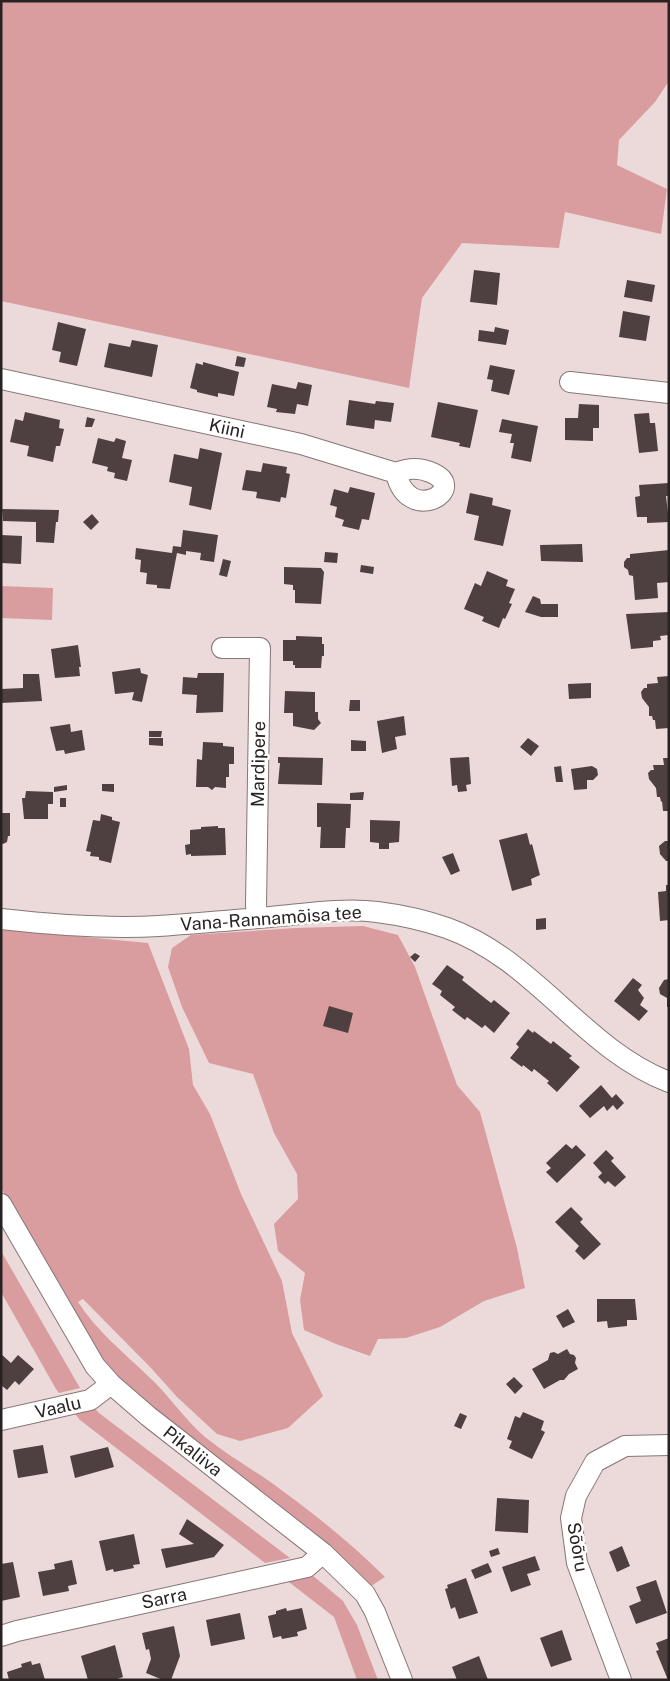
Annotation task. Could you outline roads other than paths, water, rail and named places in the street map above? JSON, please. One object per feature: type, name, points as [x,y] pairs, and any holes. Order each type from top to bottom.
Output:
[{"type":"street","name":"Kiini","points":[[1,379],[301,444],[396,473],[412,468],[423,469],[439,476],[445,484],[444,491],[436,497],[422,501],[413,499],[401,489],[396,473]]},
{"type":"street","points":[[570,382],[669,393]]},
{"type":"street","name":"Mardipere","points":[[222,648],[260,648],[257,918]]},
{"type":"street","name":"Vana-Rannamõisa tee","points":[[1,919],[53,925],[116,927],[158,926],[319,912],[375,912],[413,918],[448,929],[476,941],[505,958],[614,1052],[638,1067],[669,1082]]},
{"type":"street","name":"Pikaliiva","points":[[1,1204],[95,1366],[111,1384],[148,1416],[323,1553],[365,1594],[375,1612],[402,1680]]},
{"type":"street","name":"Vaalu","points":[[1,1420],[90,1400],[111,1384]]},
{"type":"street","name":"Sõõru","points":[[621,1680],[577,1562],[572,1518],[574,1504],[576,1496],[595,1462],[625,1446],[669,1445]]},
{"type":"street","name":"Sarra","points":[[1,1636],[16,1630],[307,1567],[323,1553]]}]
